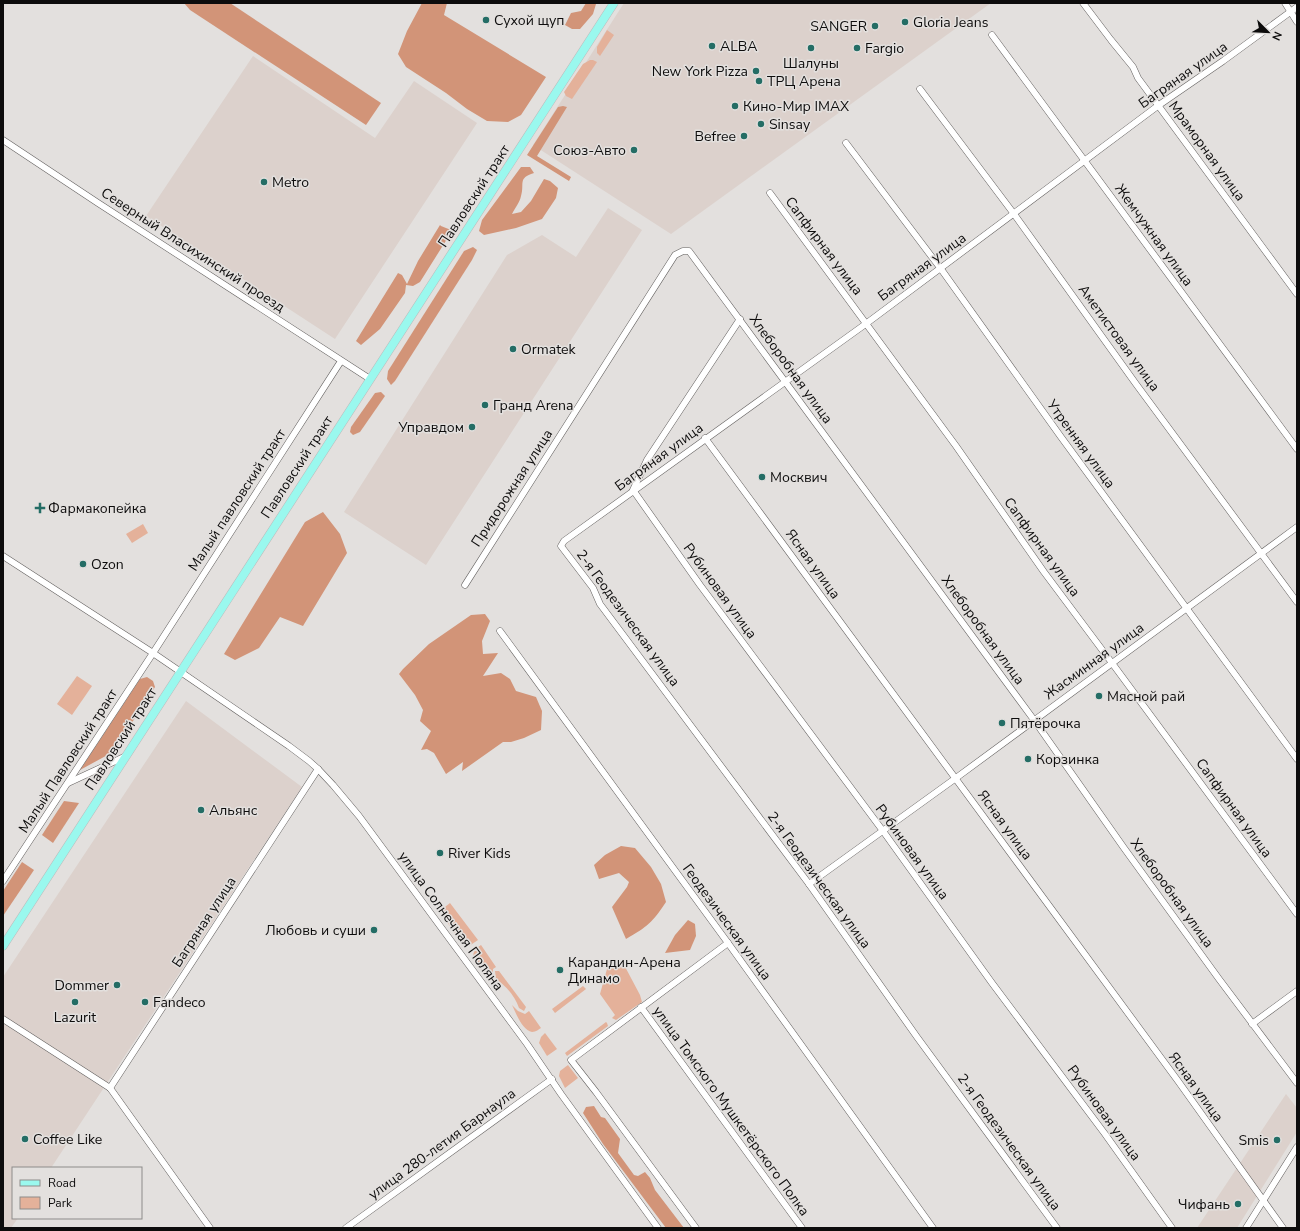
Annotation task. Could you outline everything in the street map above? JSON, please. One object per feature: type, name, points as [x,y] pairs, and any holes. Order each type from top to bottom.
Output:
[{"type":"main road","name":"Павловский тракт","points":[[3,946],[614,3]]},
{"type":"street","name":"Мраморная улица","points":[[1083,3],[1133,68],[1138,78],[1297,294]]},
{"type":"street","points":[[1285,3],[1297,22]]},
{"type":"street","name":"Багряная улица","points":[[561,546],[564,540],[867,323],[1159,105],[1297,7]]},
{"type":"street","name":"Жемчужная улица","points":[[992,34],[1297,449]]},
{"type":"street","name":"Аметистовая улица","points":[[920,89],[1014,214],[1132,378],[1297,602]]},
{"type":"street","name":"Северный Власихинский проезд","points":[[3,140],[370,379]]},
{"type":"street","name":"Утренняя улица","points":[[846,143],[941,269],[1297,759]]},
{"type":"street","name":"Сапфирная улица","points":[[770,193],[956,446],[1044,572],[1297,914]]},
{"type":"street","name":"Придорожная улица","points":[[465,585],[675,255],[683,251],[689,251]]},
{"type":"street","name":"Хлеборобная улица","points":[[689,251],[1034,720],[1124,848],[1252,1024],[1297,1083]]},
{"type":"street","points":[[633,490],[647,460],[740,320]]},
{"type":"street","name":"Малый павловский тракт","points":[[153,653],[342,360]]},
{"type":"street","name":"Ясная улица","points":[[705,438],[1178,1081],[1283,1228]]},
{"type":"street","name":"Рубиновая улица","points":[[633,490],[700,585],[1105,1134],[1172,1228]]},
{"type":"street","name":"Жасминная улица","points":[[808,884],[956,778],[1297,527]]},
{"type":"street","name":"2-я Геодезическая улица","points":[[561,546],[593,588],[600,604],[808,884],[917,1037],[1057,1228]]},
{"type":"street","points":[[3,556],[153,653]]},
{"type":"street","name":"Геодезическая улица","points":[[500,632],[728,943],[933,1228]]},
{"type":"street","name":"улица Солнечная Поляна","points":[[153,653],[289,746],[309,761],[333,785],[359,816],[527,1044],[658,1228]]},
{"type":"street","name":"Малый Павловский тракт","points":[[3,881],[153,653]]},
{"type":"street","points":[[68,783],[124,758]]},
{"type":"street","name":"Багряная улица","points":[[110,1088],[318,769]]},
{"type":"street","points":[[696,1228],[571,1060],[728,943]]},
{"type":"street","points":[[1252,1024],[1297,991]]},
{"type":"street","name":"улица Томского Мушкетёрского Полка","points":[[641,1007],[802,1228]]},
{"type":"street","points":[[3,1019],[110,1088],[210,1228]]},
{"type":"street","name":"улица 280-летия Барнаула","points":[[346,1228],[552,1079]]},
{"type":"street","points":[[1246,1228],[1297,1147]]},
{"type":"shaded area","points":[[184,3],[230,3],[381,103],[366,125],[190,10]]},
{"type":"shaded area","points":[[422,3],[447,3],[444,15],[546,77],[521,115],[508,122],[487,121],[406,67],[398,54],[407,31]]},
{"type":"shaded area","points":[[586,3],[596,4],[593,14],[580,29],[572,29],[565,25],[571,13],[581,11]]},
{"type":"shaded area","points":[[624,3],[991,3],[671,234],[533,145]]},
{"type":"shaded area","points":[[253,56],[375,138],[414,81],[477,123],[335,339],[146,216]]},
{"type":"shaded area","points":[[558,107],[567,107],[537,156],[571,177],[569,181],[527,155]]},
{"type":"shaded area","points":[[521,167],[530,167],[534,173],[523,179],[519,203],[512,214],[521,212],[531,201],[544,179],[550,181],[558,188],[556,198],[542,219],[516,228],[484,235],[479,231],[482,220]]},
{"type":"shaded area","points":[[608,208],[642,230],[426,565],[344,512],[507,255],[542,235],[576,257]]},
{"type":"shaded area","points":[[440,225],[451,230],[420,282],[413,286],[406,285],[405,293],[380,329],[361,345],[356,341],[398,273],[402,275],[407,284],[418,261]]},
{"type":"shaded area","points":[[473,247],[477,250],[472,260],[391,385],[387,379],[388,371],[464,251]]},
{"type":"shaded area","points":[[381,392],[385,396],[360,432],[353,435],[350,432],[351,427],[375,393]]},
{"type":"shaded area","points":[[323,512],[340,534],[347,553],[303,626],[280,617],[259,648],[235,660],[224,654],[305,522]]},
{"type":"shaded area","points":[[485,614],[490,621],[482,641],[483,654],[498,653],[483,676],[501,673],[510,679],[516,691],[536,697],[542,711],[541,730],[524,738],[511,742],[503,742],[462,771],[463,762],[446,774],[434,753],[427,749],[421,750],[431,731],[420,721],[423,710],[415,695],[399,674],[429,644],[471,615]]},
{"type":"shaded area","points":[[147,677],[153,681],[155,687],[113,752],[80,770],[140,679]]},
{"type":"shaded area","points":[[186,701],[302,787],[52,1167],[12,1167],[12,1219],[17,1219],[11,1228],[3,1228],[3,977]]},
{"type":"shaded area","points":[[64,801],[79,803],[53,843],[42,835]]},
{"type":"shaded area","points":[[621,846],[635,848],[651,867],[661,884],[666,902],[649,924],[626,939],[612,907],[629,882],[619,873],[599,879],[594,865],[605,855]]},
{"type":"shaded area","points":[[22,862],[34,870],[3,916],[3,891]]},
{"type":"shaded area","points":[[688,920],[695,924],[696,936],[690,950],[665,953],[675,935]]},
{"type":"shaded area","points":[[1286,1094],[1297,1108],[1297,1132],[1237,1228],[1197,1228]]},
{"type":"shaded area","points":[[594,1106],[601,1117],[605,1118],[620,1139],[618,1153],[634,1175],[638,1176],[645,1172],[650,1178],[655,1190],[684,1228],[666,1228],[603,1144],[583,1113],[586,1107]]},
{"type":"green space","points":[[607,30],[614,35],[600,56],[597,53],[597,47]]},
{"type":"green space","points":[[590,60],[597,62],[572,99],[566,96],[564,92],[583,64]]},
{"type":"green space","points":[[143,524],[148,533],[132,543],[126,534]]},
{"type":"green space","points":[[77,676],[92,686],[72,715],[57,704]]},
{"type":"green space","points":[[450,903],[478,940],[469,946],[462,943],[442,915],[445,907]]},
{"type":"green space","points":[[481,945],[496,967],[493,969],[493,980],[483,971],[474,959],[474,951]]},
{"type":"green space","points":[[619,960],[622,961],[640,995],[642,1002],[616,1020],[612,1018],[615,1015],[600,994],[607,969]]},
{"type":"green space","points":[[495,971],[499,971],[526,1007],[524,1011],[519,1008],[510,992],[496,979]]},
{"type":"green space","points":[[583,986],[586,989],[555,1013],[552,1009]]},
{"type":"green space","points":[[512,1005],[518,1011],[525,1014],[529,1011],[541,1028],[532,1032],[528,1031],[520,1021]]},
{"type":"green space","points":[[606,1022],[608,1026],[567,1056],[565,1053]]},
{"type":"green space","points":[[545,1033],[557,1049],[547,1056],[539,1043],[541,1037]]},
{"type":"green space","points":[[568,1065],[578,1078],[565,1088],[559,1076],[560,1071]]},
{"type":"place","name":"Сухой щуп","points":[[486,20]]},
{"type":"place","name":"Gloria Jeans","points":[[905,22]]},
{"type":"place","name":"SANGER","points":[[875,26]]},
{"type":"place","name":"ALBA","points":[[712,46]]},
{"type":"place","name":"Шалуны","points":[[811,48]]},
{"type":"place","name":"Fargio","points":[[857,48]]},
{"type":"place","name":"New York Pizza","points":[[756,71]]},
{"type":"place","name":"ТРЦ Арена","points":[[759,81]]},
{"type":"place","name":"Кино-Мир IMAX","points":[[735,106]]},
{"type":"place","name":"Sinsay","points":[[761,124]]},
{"type":"place","name":"Befree","points":[[744,136]]},
{"type":"place","name":"Союз-Авто","points":[[634,150]]},
{"type":"place","name":"Metro","points":[[264,182]]},
{"type":"place","name":"Ormatek","points":[[513,349]]},
{"type":"place","name":"Гранд Arena","points":[[485,405]]},
{"type":"place","name":"Управдом","points":[[472,427]]},
{"type":"place","name":"Москвич","points":[[762,477]]},
{"type":"place","name":"Фармакопейка","points":[[40,508]]},
{"type":"place","name":"Ozon","points":[[83,564]]},
{"type":"place","name":"Мясной рай","points":[[1099,696]]},
{"type":"place","name":"Пятёрочка","points":[[1002,723]]},
{"type":"place","name":"Корзинка","points":[[1028,759]]},
{"type":"place","name":"Альянс","points":[[201,810]]},
{"type":"place","name":"River Kids","points":[[440,853]]},
{"type":"place","name":"Любовь и суши","points":[[374,930]]},
{"type":"place","name":"Карандин-Арена Динамо","points":[[560,970]]},
{"type":"place","name":"Dommer","points":[[117,985]]},
{"type":"place","name":"Lazurit","points":[[75,1002]]},
{"type":"place","name":"Fandeco","points":[[145,1002]]},
{"type":"place","name":"Coffee Like","points":[[25,1139]]},
{"type":"place","name":"Smis","points":[[1277,1140]]},
{"type":"place","name":"Чифань","points":[[1238,1204]]}]
